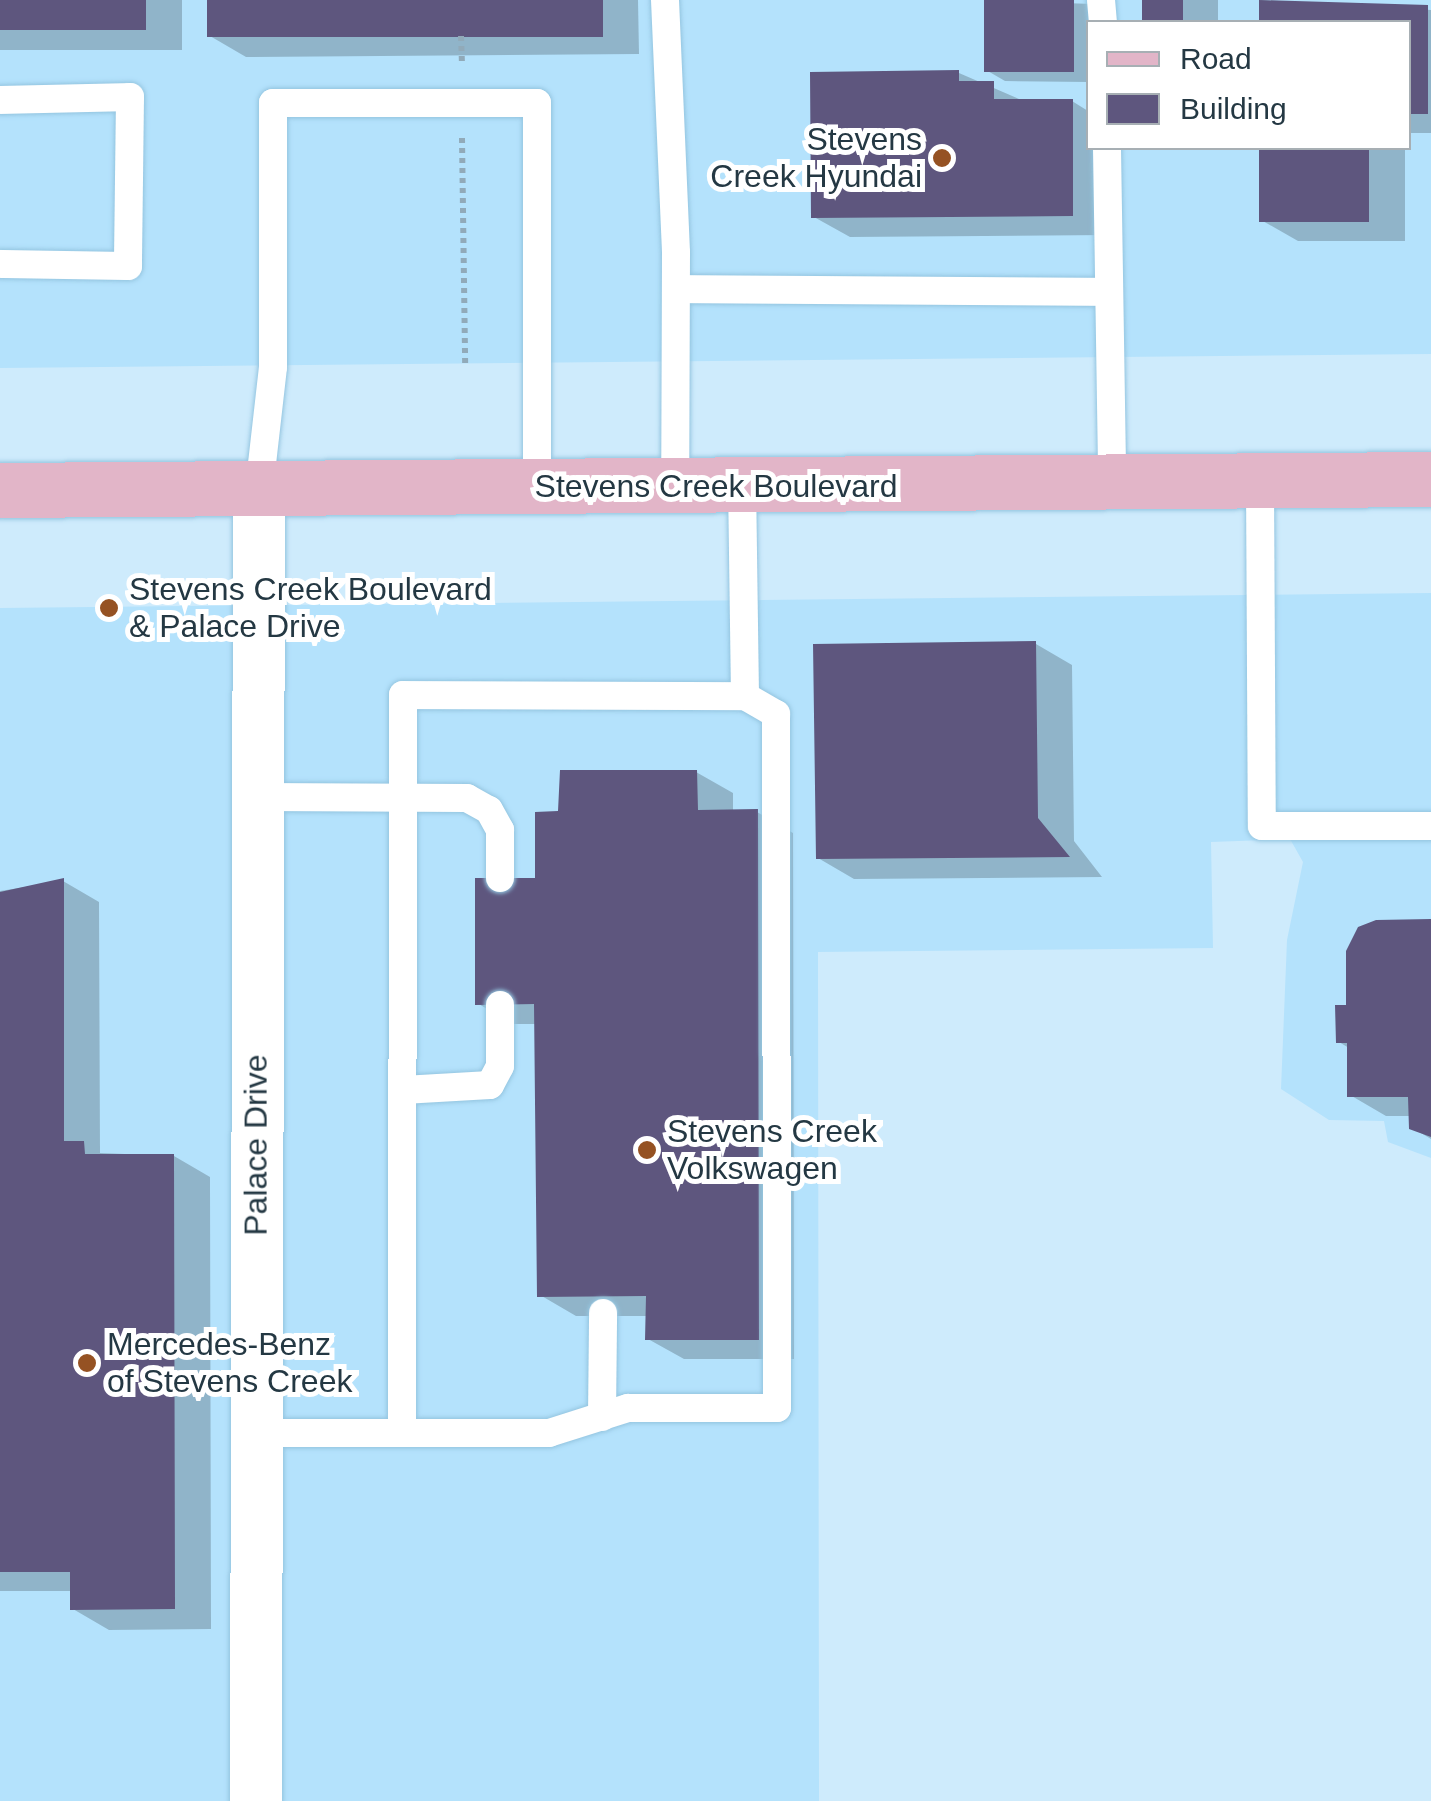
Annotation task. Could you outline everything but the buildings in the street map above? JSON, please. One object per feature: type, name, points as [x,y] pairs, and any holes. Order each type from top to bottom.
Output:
[{"type":"main road","name":"Stevens Creek Boulevard","points":[[0,490],[1431,480]]},
{"type":"street","name":"Palace Drive","points":[[256,1801],[254,1432],[260,490]]},
{"type":"lane","points":[[664,0],[676,290],[675,486]]},
{"type":"lane","points":[[0,100],[130,97],[128,266],[0,264]]},
{"type":"lane","points":[[260,490],[273,367],[273,102],[537,102],[537,486]]},
{"type":"lane","points":[[1106,150],[1112,482]]},
{"type":"lane","points":[[676,290],[1109,292]]},
{"type":"lane","points":[[1260,481],[1262,826],[1431,826]]},
{"type":"lane","points":[[742,486],[746,696]]},
{"type":"lane","points":[[254,1432],[402,1434],[548,1434],[628,1408],[777,1408],[776,714],[746,696],[403,695],[402,1434]]},
{"type":"lane","points":[[258,797],[467,798],[489,810],[500,830],[500,878]]},
{"type":"lane","points":[[403,1090],[490,1085],[500,1066],[500,1005]]},
{"type":"lane","points":[[602,1417],[603,1313]]},
{"type":"path","points":[[462,36],[464,366]]},
{"type":"shaded area","points":[[0,0],[1431,0],[1431,354],[0,368]]},
{"type":"shaded area","points":[[1431,593],[1431,1158],[1388,1142],[1384,1121],[1329,1120],[1281,1089],[1287,940],[1303,862],[1290,839],[1211,842],[1213,948],[818,952],[819,1801],[0,1801],[0,608]]},
{"type":"place","name":"Stevens Creek Hyundai","points":[[942,158]]},
{"type":"place","name":"Stevens Creek Boulevard & Palace Drive","points":[[109,608]]},
{"type":"place","name":"Stevens Creek Volkswagen","points":[[647,1150]]},
{"type":"place","name":"Mercedes-Benz of Stevens Creek","points":[[87,1363]]}]
